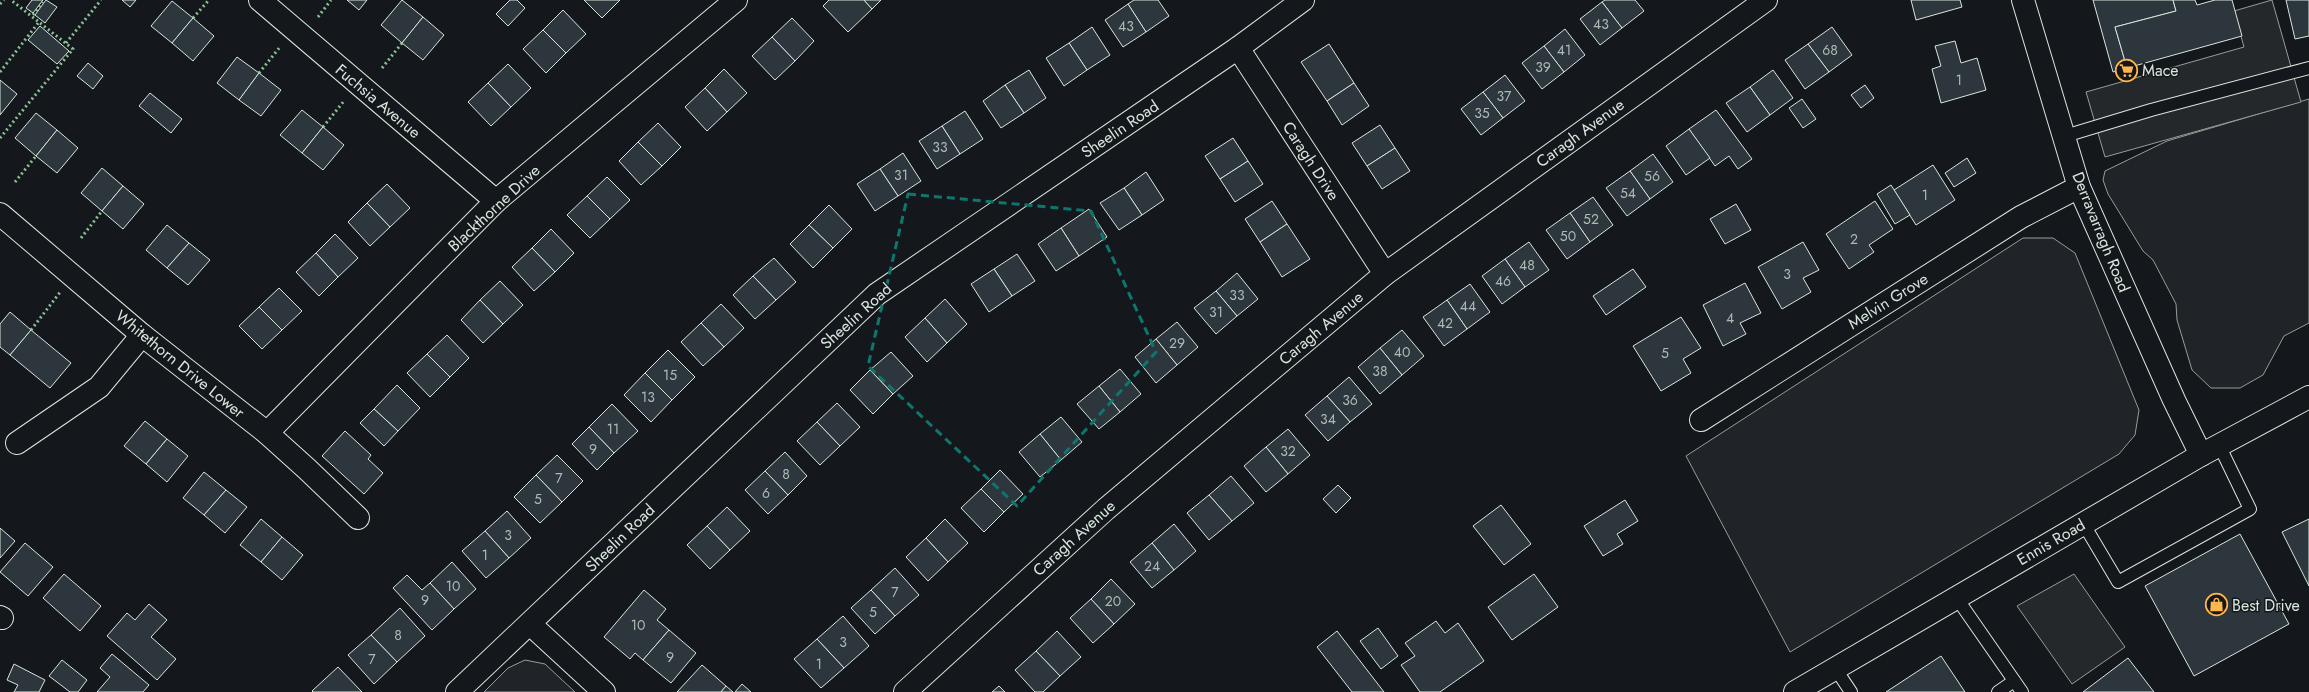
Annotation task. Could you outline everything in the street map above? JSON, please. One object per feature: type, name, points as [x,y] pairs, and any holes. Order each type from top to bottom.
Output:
[{"type":"street","name":"Fuchsia Avenue","points":[[260,0],[496,202]]},
{"type":"street","name":"Blackthorne Drive","points":[[267,433],[496,202],[736,0]]},
{"type":"street","name":"Sheelin Road","points":[[457,692],[877,294],[1238,48],[1303,0]]},
{"type":"street","name":"Caragh Avenue","points":[[905,692],[1106,509],[1385,274],[1766,0]]},
{"type":"street","name":"Derravarragh Road","points":[[2023,0],[2042,70],[2065,136],[2079,187],[2174,400],[2210,450]]},
{"type":"street","name":"Caragh Drive","points":[[1238,48],[1385,274]]},
{"type":"street","name":"Melvin Grove","points":[[1701,420],[2021,217],[2079,187]]},
{"type":"street","name":"Whitethorn Drive Lower","points":[[0,214],[142,335],[267,433],[308,469],[358,518]]},
{"type":"street","points":[[17,443],[99,387],[142,335]]},
{"type":"street","name":"Ennis Road","points":[[1795,692],[2210,450],[2309,397]]},
{"type":"street","points":[[530,624],[604,692]]},
{"type":"lane","points":[[2065,136],[2151,110],[2309,68]]},
{"type":"lane","points":[[2083,523],[2118,582],[2250,509],[2210,450]]},
{"type":"lane","points":[[1956,597],[2022,692]]},
{"type":"lane","points":[[1835,668],[1851,692]]},
{"type":"lane","points":[[1998,692],[2014,682]]},
{"type":"highlighted area","points":[[908,194],[1091,211],[1156,352],[1017,506],[868,366]]},
{"type":"shaded area","points":[[2272,0],[2301,102],[2105,157],[2086,92],[2244,47],[2234,11]]},
{"type":"shaded area","points":[[2309,99],[2309,323],[2284,336],[2263,375],[2240,388],[2211,388],[2192,370],[2177,320],[2176,304],[2153,260],[2143,251],[2108,194],[2103,180],[2105,171],[2167,141]]},
{"type":"shaded area","points":[[2023,238],[2053,238],[2075,253],[2139,410],[2135,435],[2119,454],[1790,652],[1686,456]]},
{"type":"shaded area","points":[[2074,574],[2125,647],[2072,684],[2017,606]]},
{"type":"shaded area","points":[[525,660],[545,664],[575,692],[484,692],[508,668]]},
{"type":"building","points":[[32,0],[43,0],[33,13],[26,8]]},
{"type":"building","points":[[46,0],[57,7],[45,23],[35,15]]},
{"type":"building","points":[[122,0],[136,0],[130,7]]},
{"type":"building","points":[[347,0],[367,0],[359,10]]},
{"type":"building","points":[[402,0],[423,17],[402,43],[381,25]]},
{"type":"building","points":[[510,0],[517,0],[525,8],[508,26],[496,14]]},
{"type":"building","points":[[584,0],[620,0],[602,18]]},
{"type":"building","points":[[829,0],[864,0],[872,9],[848,32],[823,6]]},
{"type":"building","points":[[864,0],[881,0],[872,9]]},
{"type":"building","points":[[1134,0],[1158,0],[1169,16],[1146,32],[1128,4]]},
{"type":"building","points":[[1605,0],[1635,0],[1644,11],[1622,28],[1602,2]]},
{"type":"building","points":[[1911,0],[1960,0],[1962,7],[1916,20]]},
{"type":"building","points":[[2093,0],[2173,0],[2176,11],[2115,27],[2127,68],[2113,72]]},
{"type":"building","points":[[2173,0],[2195,0],[2197,5],[2215,0],[2232,0],[2242,36],[2127,68],[2115,27],[2176,11]]},
{"type":"building","points":[[2286,0],[2309,0],[2309,36],[2295,39]]},
{"type":"building","points":[[172,1],[193,18],[172,43],[151,26]]},
{"type":"building","points":[[1602,2],[1622,28],[1600,45],[1580,19]]},
{"type":"building","points":[[1128,4],[1146,32],[1123,47],[1105,20]]},
{"type":"building","points":[[563,10],[586,34],[566,53],[543,30]]},
{"type":"building","points":[[423,17],[444,35],[423,60],[402,43]]},
{"type":"building","points":[[193,18],[214,36],[193,61],[172,43]]},
{"type":"building","points":[[792,18],[814,41],[795,61],[772,37]]},
{"type":"building","points":[[40,26],[69,51],[57,64],[28,40]]},
{"type":"building","points":[[1092,27],[1110,55],[1087,70],[1069,43]]},
{"type":"building","points":[[1832,27],[1852,55],[1829,72],[1808,44]]},
{"type":"building","points":[[1565,29],[1585,55],[1564,72],[1544,46]]},
{"type":"building","points":[[543,30],[566,53],[546,73],[523,49]]},
{"type":"building","points":[[772,37],[795,61],[775,80],[752,56]]},
{"type":"building","points":[[1955,41],[1961,63],[1977,58],[1986,90],[1941,103],[1932,69],[1941,66],[1935,46]]},
{"type":"building","points":[[1069,43],[1087,70],[1064,86],[1046,58]]},
{"type":"building","points":[[1329,44],[1354,83],[1327,101],[1301,62]]},
{"type":"building","points":[[1808,44],[1829,72],[1805,89],[1785,60]]},
{"type":"building","points":[[1544,46],[1564,72],[1542,89],[1522,63]]},
{"type":"building","points":[[237,57],[259,73],[239,100],[217,83]]},
{"type":"building","points":[[88,63],[103,76],[93,89],[77,76]]},
{"type":"building","points":[[508,64],[531,88],[511,107],[488,83]]},
{"type":"building","points":[[724,69],[747,93],[727,112],[705,88]]},
{"type":"building","points":[[1029,70],[1046,98],[1024,113],[1005,85]]},
{"type":"building","points":[[1773,70],[1793,98],[1770,115],[1750,87]]},
{"type":"building","points":[[259,73],[281,90],[261,116],[239,100]]},
{"type":"building","points":[[1505,75],[1525,101],[1503,118],[1483,92]]},
{"type":"building","points":[[0,80],[17,94],[0,115]]},
{"type":"building","points":[[488,83],[511,107],[491,126],[468,102]]},
{"type":"building","points":[[1354,83],[1369,106],[1342,125],[1327,101]]},
{"type":"building","points":[[1005,85],[1024,113],[1001,128],[983,101]]},
{"type":"building","points":[[1865,85],[1874,98],[1861,108],[1851,95]]},
{"type":"building","points":[[1750,87],[1770,115],[1747,132],[1726,103]]},
{"type":"building","points":[[705,88],[727,112],[707,131],[685,107]]},
{"type":"building","points":[[1483,92],[1503,118],[1481,135],[1461,109]]},
{"type":"building","points":[[150,93],[182,119],[171,133],[139,106]]},
{"type":"building","points":[[1802,99],[1816,119],[1803,128],[1789,108]]},
{"type":"building","points":[[302,110],[323,127],[302,153],[280,135]]},
{"type":"building","points":[[1716,110],[1752,159],[1738,169],[1729,156],[1715,166],[1689,129]]},
{"type":"building","points":[[965,111],[983,139],[960,154],[942,126]]},
{"type":"building","points":[[36,113],[57,130],[36,156],[15,138]]},
{"type":"building","points":[[658,123],[681,147],[662,166],[638,142]]},
{"type":"building","points":[[1380,125],[1395,148],[1367,166],[1352,143]]},
{"type":"building","points":[[942,126],[960,154],[937,169],[919,141]]},
{"type":"building","points":[[323,127],[344,145],[323,170],[302,153]]},
{"type":"building","points":[[1689,129],[1710,158],[1686,175],[1666,146]]},
{"type":"building","points":[[57,130],[78,148],[57,173],[36,156]]},
{"type":"building","points":[[1233,138],[1248,161],[1220,179],[1205,156]]},
{"type":"building","points":[[638,142],[662,166],[641,185],[619,161]]},
{"type":"building","points":[[1395,148],[1410,171],[1382,189],[1367,166]]},
{"type":"building","points":[[903,153],[921,181],[898,196],[880,169]]},
{"type":"building","points":[[1653,154],[1673,182],[1650,199],[1630,171]]},
{"type":"building","points":[[1967,158],[1976,173],[1954,187],[1945,173]]},
{"type":"building","points":[[1248,161],[1263,184],[1235,202],[1220,179]]},
{"type":"building","points":[[1933,165],[1955,200],[1916,225],[1894,190]]},
{"type":"building","points":[[102,168],[123,186],[102,211],[81,193]]},
{"type":"building","points":[[880,169],[898,196],[875,211],[857,184]]},
{"type":"building","points":[[1630,171],[1650,199],[1627,216],[1606,188]]},
{"type":"building","points":[[1146,172],[1164,200],[1142,215],[1124,188]]},
{"type":"building","points":[[607,177],[630,200],[610,219],[587,196]]},
{"type":"building","points":[[387,184],[410,208],[390,227],[367,203]]},
{"type":"building","points":[[1891,185],[1910,215],[1895,224],[1877,194]]},
{"type":"building","points":[[123,186],[144,204],[123,229],[102,211]]},
{"type":"building","points":[[1124,188],[1142,215],[1119,230],[1100,203]]},
{"type":"building","points":[[587,196],[610,219],[590,238],[567,215]]},
{"type":"building","points":[[1593,197],[1613,225],[1590,242],[1570,213]]},
{"type":"building","points":[[1272,201],[1287,224],[1260,242],[1245,219]]},
{"type":"building","points":[[1875,201],[1893,229],[1869,245],[1874,252],[1849,269],[1826,234]]},
{"type":"building","points":[[367,203],[390,227],[370,246],[348,222]]},
{"type":"building","points":[[1736,204],[1751,230],[1725,244],[1710,219]]},
{"type":"building","points":[[829,205],[852,229],[833,248],[809,225]]},
{"type":"building","points":[[1089,209],[1107,237],[1079,256],[1061,228]]},
{"type":"building","points":[[1570,213],[1590,242],[1567,259],[1546,230]]},
{"type":"building","points":[[1287,224],[1310,259],[1282,277],[1260,242]]},
{"type":"building","points":[[167,225],[189,243],[167,268],[146,250]]},
{"type":"building","points":[[809,225],[833,248],[813,268],[790,244]]},
{"type":"building","points":[[1061,228],[1079,256],[1056,271],[1038,244]]},
{"type":"building","points":[[551,229],[574,253],[555,272],[532,248]]},
{"type":"building","points":[[335,234],[358,258],[338,277],[316,253]]},
{"type":"building","points":[[1529,242],[1549,270],[1525,287],[1505,259]]},
{"type":"building","points":[[1803,242],[1819,270],[1803,278],[1811,292],[1782,309],[1758,267]]},
{"type":"building","points":[[189,243],[210,260],[188,285],[167,268]]},
{"type":"building","points":[[532,248],[555,272],[534,291],[512,267]]},
{"type":"building","points":[[316,253],[338,277],[319,296],[296,272]]},
{"type":"building","points":[[1017,254],[1035,281],[1012,296],[994,269]]},
{"type":"building","points":[[774,258],[796,282],[776,300],[753,276]]},
{"type":"building","points":[[1505,259],[1525,287],[1502,304],[1482,276]]},
{"type":"building","points":[[994,269],[1012,296],[989,312],[971,284]]},
{"type":"building","points":[[1633,269],[1646,287],[1606,315],[1593,296]]},
{"type":"building","points":[[1237,273],[1258,299],[1237,316],[1216,291]]},
{"type":"building","points":[[753,276],[776,300],[755,319],[733,295]]},
{"type":"building","points":[[500,281],[523,305],[503,324],[480,300]]},
{"type":"building","points":[[1745,283],[1761,313],[1740,323],[1746,334],[1723,346],[1703,305]]},
{"type":"building","points":[[1470,284],[1490,312],[1467,329],[1447,300]]},
{"type":"building","points":[[279,288],[302,311],[282,330],[259,307]]},
{"type":"building","points":[[1216,291],[1237,316],[1216,334],[1194,308]]},
{"type":"building","points":[[945,299],[967,324],[947,343],[925,318]]},
{"type":"building","points":[[480,300],[503,324],[483,343],[461,320]]},
{"type":"building","points":[[1447,300],[1467,329],[1444,346],[1423,317]]},
{"type":"building","points":[[721,304],[744,328],[724,347],[701,323]]},
{"type":"building","points":[[259,307],[282,330],[262,349],[239,326]]},
{"type":"building","points":[[10,312],[31,330],[10,355],[0,347],[0,324]]},
{"type":"building","points":[[1681,317],[1701,348],[1683,359],[1691,373],[1661,391],[1633,346]]},
{"type":"building","points":[[925,318],[947,343],[927,362],[905,337]]},
{"type":"building","points":[[1177,322],[1198,347],[1177,365],[1156,339]]},
{"type":"building","points":[[701,323],[724,347],[703,366],[681,342]]},
{"type":"building","points":[[31,330],[71,363],[50,388],[10,355]]},
{"type":"building","points":[[1402,330],[1424,356],[1402,375],[1380,348]]},
{"type":"building","points":[[447,335],[469,358],[450,377],[427,354]]},
{"type":"building","points":[[1156,339],[1177,365],[1156,383],[1135,357]]},
{"type":"building","points":[[1380,348],[1402,375],[1380,394],[1358,367]]},
{"type":"building","points":[[668,350],[695,377],[672,400],[645,373]]},
{"type":"building","points":[[891,352],[913,376],[893,394],[870,370]]},
{"type":"building","points":[[427,354],[450,377],[430,397],[407,373]]},
{"type":"building","points":[[1120,369],[1141,394],[1120,412],[1099,386]]},
{"type":"building","points":[[870,370],[893,394],[873,414],[850,390]]},
{"type":"building","points":[[645,373],[672,400],[651,422],[624,395]]},
{"type":"building","points":[[1349,377],[1372,404],[1350,422],[1327,396]]},
{"type":"building","points":[[397,385],[420,408],[398,431],[374,409]]},
{"type":"building","points":[[1099,386],[1120,412],[1099,429],[1077,404]]},
{"type":"building","points":[[1327,396],[1350,422],[1328,441],[1305,415]]},
{"type":"building","points":[[837,403],[860,427],[840,446],[817,422]]},
{"type":"building","points":[[612,404],[638,431],[614,453],[589,427]]},
{"type":"building","points":[[374,409],[398,431],[384,446],[360,423]]},
{"type":"building","points":[[1061,417],[1082,442],[1061,460],[1040,434]]},
{"type":"building","points":[[145,421],[167,439],[146,464],[124,446]]},
{"type":"building","points":[[817,422],[840,446],[820,465],[797,441]]},
{"type":"building","points":[[589,427],[614,453],[597,470],[572,444]]},
{"type":"building","points":[[1288,429],[1310,455],[1288,474],[1266,447]]},
{"type":"building","points":[[345,431],[371,455],[368,459],[383,473],[364,494],[322,456]]},
{"type":"building","points":[[1040,434],[1061,460],[1040,477],[1019,452]]},
{"type":"building","points":[[167,439],[188,456],[167,482],[146,464]]},
{"type":"building","points":[[1266,447],[1288,474],[1266,492],[1244,466]]},
{"type":"building","points":[[785,452],[807,476],[788,495],[765,471]]},
{"type":"building","points":[[557,455],[583,481],[562,502],[536,475]]},
{"type":"building","points":[[1000,470],[1023,494],[1004,512],[981,489]]},
{"type":"building","points":[[765,471],[788,495],[768,514],[745,490]]},
{"type":"building","points":[[204,472],[226,490],[204,515],[183,498]]},
{"type":"building","points":[[536,475],[562,502],[540,523],[514,497]]},
{"type":"building","points":[[1231,476],[1254,503],[1232,521],[1209,495]]},
{"type":"building","points":[[1338,485],[1351,498],[1336,513],[1323,499]]},
{"type":"building","points":[[981,489],[1004,512],[984,532],[961,508]]},
{"type":"building","points":[[226,490],[247,507],[225,533],[204,515]]},
{"type":"building","points":[[1209,495],[1232,521],[1209,540],[1187,513]]},
{"type":"building","points":[[1625,500],[1638,521],[1617,534],[1623,544],[1603,556],[1584,526]]},
{"type":"building","points":[[1501,505],[1531,544],[1504,565],[1473,526]]},
{"type":"building","points":[[727,507],[750,531],[730,550],[707,526]]},
{"type":"building","points":[[507,511],[531,538],[509,558],[485,531]]},
{"type":"building","points":[[261,519],[282,537],[261,562],[240,545]]},
{"type":"building","points":[[945,519],[968,543],[948,562],[926,538]]},
{"type":"building","points":[[2309,519],[2309,586],[2282,532]]},
{"type":"building","points":[[1174,524],[1196,551],[1174,570],[1152,543]]},
{"type":"building","points":[[707,526],[730,550],[710,569],[687,545]]},
{"type":"building","points":[[0,528],[15,541],[0,558]]},
{"type":"building","points":[[485,531],[509,558],[486,578],[462,551]]},
{"type":"building","name":"Best Drive","points":[[2240,534],[2289,624],[2194,676],[2145,586]]},
{"type":"building","points":[[282,537],[303,555],[282,580],[261,562]]},
{"type":"building","points":[[926,538],[948,562],[928,581],[906,557]]},
{"type":"building","points":[[25,543],[53,567],[28,596],[0,572]]},
{"type":"building","points":[[1152,543],[1174,570],[1152,588],[1130,562]]},
{"type":"building","points":[[452,562],[476,589],[454,609],[430,583]]},
{"type":"building","points":[[895,568],[919,595],[895,616],[871,590]]},
{"type":"building","points":[[64,574],[101,606],[80,631],[43,598]]},
{"type":"building","points":[[1534,574],[1558,607],[1512,640],[1488,607]]},
{"type":"building","points":[[407,575],[422,590],[430,583],[454,609],[432,630],[393,588]]},
{"type":"building","points":[[1111,579],[1135,604],[1114,624],[1091,599]]},
{"type":"building","points":[[644,590],[666,609],[657,620],[669,630],[643,660],[635,653],[630,659],[604,637]]},
{"type":"building","points":[[871,590],[895,616],[875,634],[851,608]]},
{"type":"building","points":[[1091,599],[1114,624],[1093,643],[1070,618]]},
{"type":"building","points":[[149,604],[167,620],[151,637],[176,659],[157,680],[107,636],[127,613],[135,620]]},
{"type":"building","points":[[400,608],[425,636],[397,662],[371,635]]},
{"type":"building","points":[[843,616],[869,646],[844,668],[817,639]]},
{"type":"building","points":[[1436,621],[1445,633],[1458,623],[1484,661],[1440,692],[1420,692],[1401,665],[1415,656],[1405,643]]},
{"type":"building","points":[[1378,628],[1398,656],[1381,669],[1360,641]]},
{"type":"building","points":[[669,630],[696,653],[671,683],[643,660]]},
{"type":"building","points":[[1057,631],[1081,657],[1060,676],[1036,651]]},
{"type":"building","points":[[1337,631],[1384,692],[1352,692],[1317,647]]},
{"type":"building","points":[[371,635],[397,662],[374,684],[348,655]]},
{"type":"building","points":[[817,639],[844,668],[821,688],[794,659]]},
{"type":"building","points":[[1036,651],[1060,676],[1043,692],[1035,692],[1015,670]]},
{"type":"building","points":[[112,654],[149,685],[143,692],[97,692],[110,677],[100,668]]},
{"type":"building","points":[[1941,656],[1965,692],[1886,692]]},
{"type":"building","points":[[2128,658],[2154,692],[2083,692]]},
{"type":"building","points":[[62,660],[87,680],[78,692],[70,692],[49,676]]},
{"type":"building","points":[[14,664],[45,680],[39,692],[14,692],[18,685],[7,680]]},
{"type":"building","points":[[702,665],[726,686],[721,692],[677,692]]},
{"type":"building","points":[[338,667],[362,692],[312,691]]},
{"type":"building","points":[[742,684],[751,692],[735,692]]},
{"type":"building","points":[[726,686],[733,692],[721,692]]},
{"type":"building","points":[[999,686],[1005,692],[992,692]]},
{"type":"hedge","points":[[0,4],[4,0]]},
{"type":"hedge","points":[[0,138],[73,49],[11,0]]},
{"type":"hedge","points":[[66,43],[101,0]]},
{"type":"hedge","points":[[193,18],[209,0]]},
{"type":"hedge","points":[[318,17],[331,0]]},
{"type":"hedge","points":[[33,15],[43,2]]},
{"type":"hedge","points":[[0,72],[39,22]]},
{"type":"hedge","points":[[382,68],[402,43]]},
{"type":"hedge","points":[[259,73],[280,47]]},
{"type":"hedge","points":[[323,127],[344,101]]},
{"type":"hedge","points":[[15,182],[36,156]]},
{"type":"hedge","points":[[81,238],[102,211]]},
{"type":"hedge","points":[[31,330],[61,291]]},
{"type":"place","name":"Mace","points":[[2127,70]]},
{"type":"place","name":"Best Drive","points":[[2217,605]]}]
